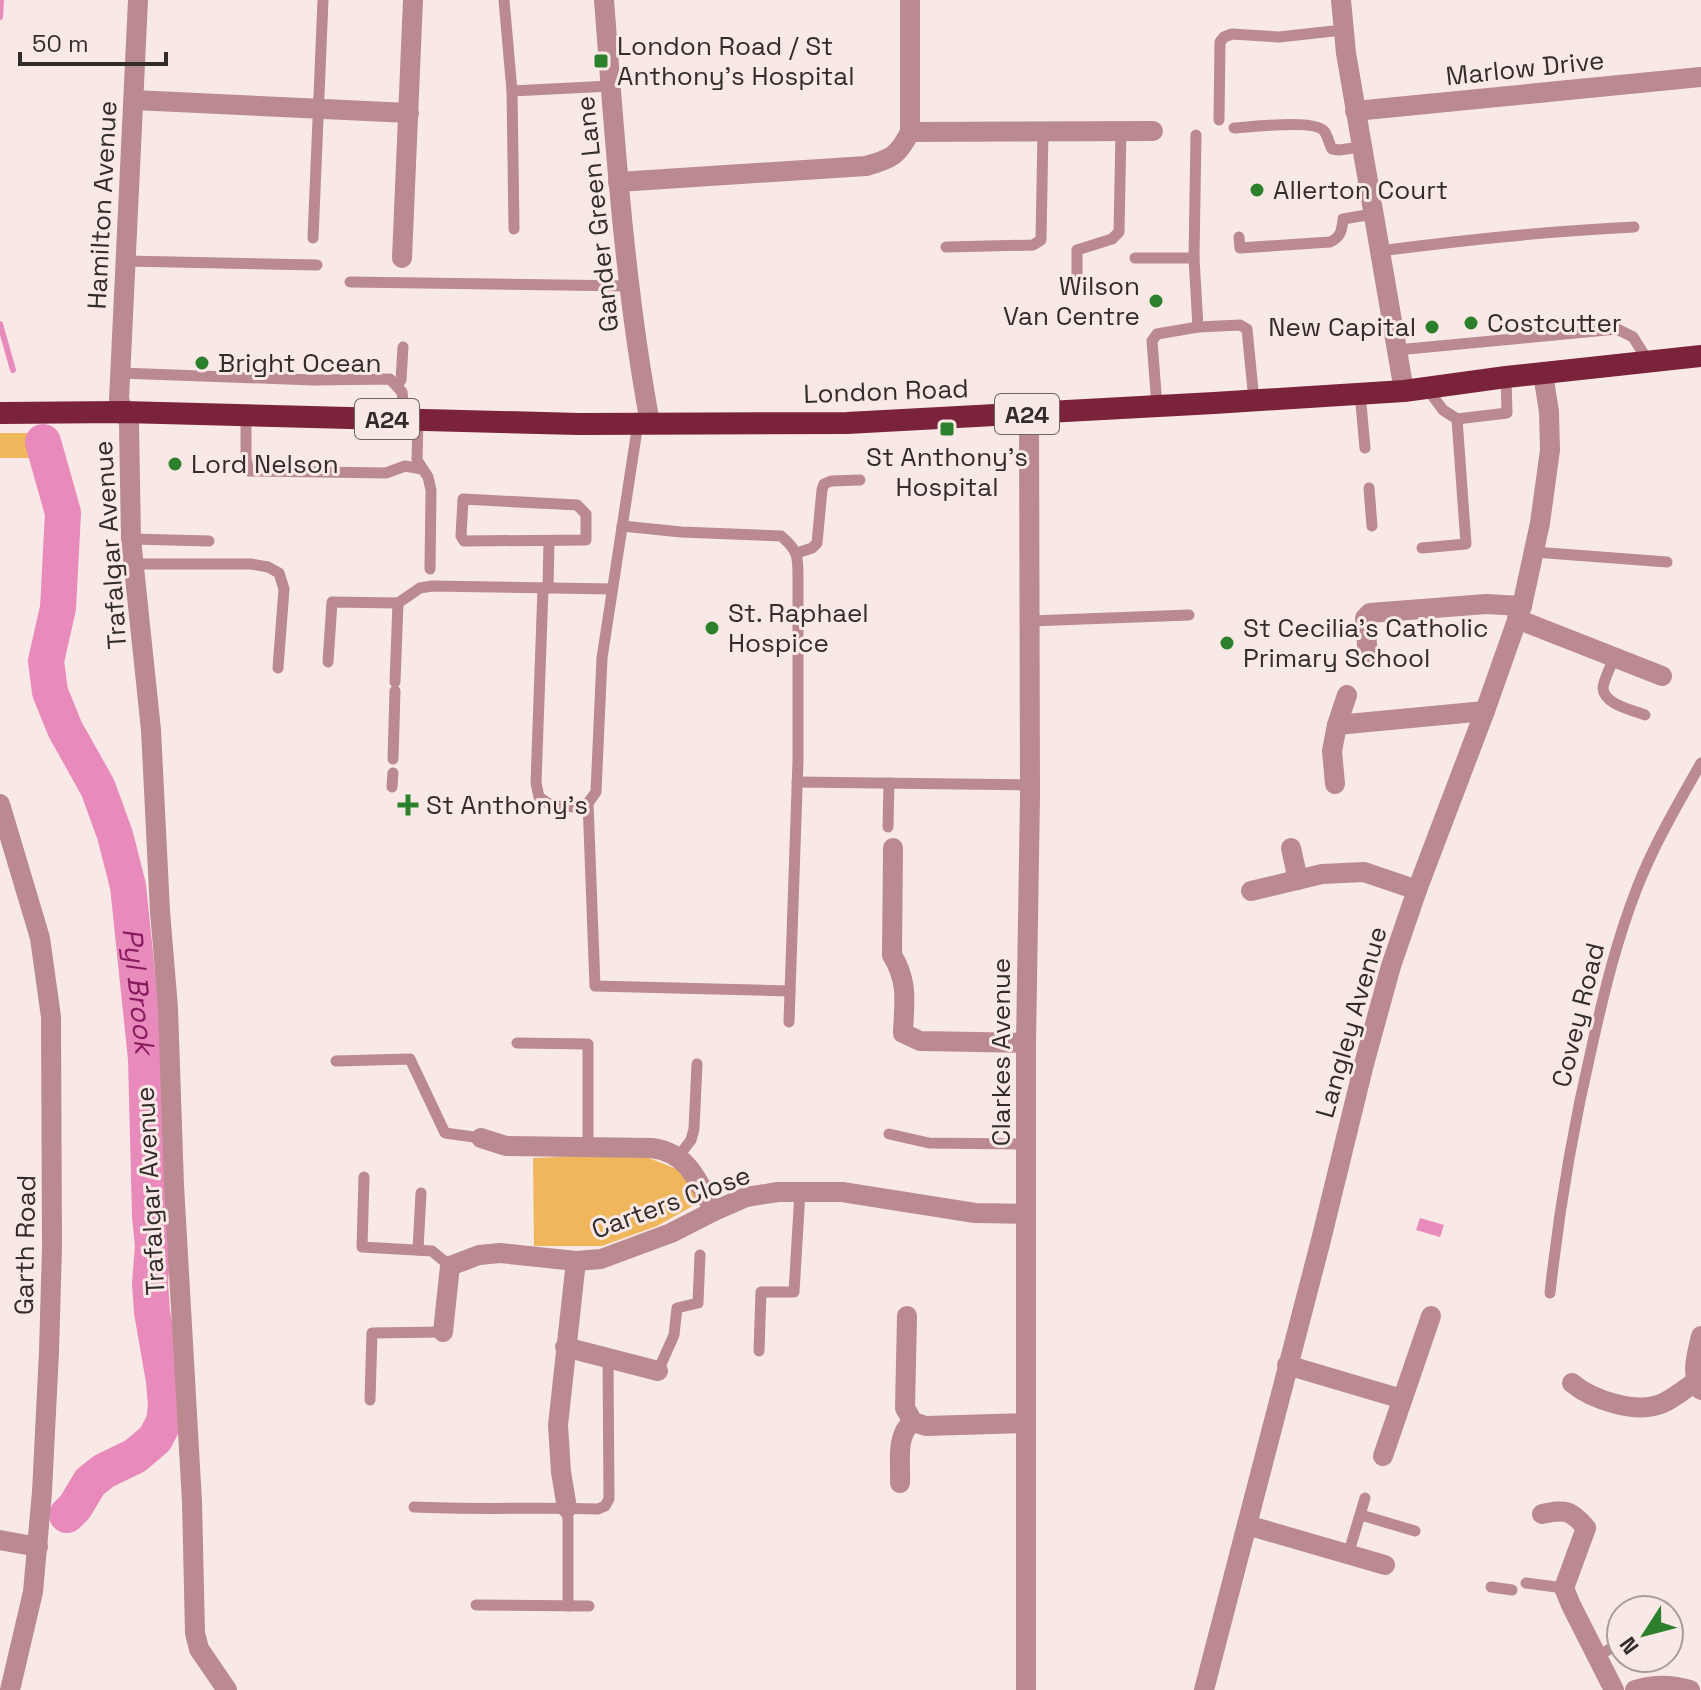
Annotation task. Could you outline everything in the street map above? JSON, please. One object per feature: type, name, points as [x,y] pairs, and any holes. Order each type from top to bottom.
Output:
[{"type":"highway","name":"London Road","points":[[5,413],[124,412],[579,424],[847,423],[1415,389],[1701,356]]},
{"type":"street","name":"Hamilton Avenue","points":[[124,412],[119,400],[138,0]]},
{"type":"street","points":[[402,258],[413,0]]},
{"type":"street","name":"Gander Green Lane","points":[[604,0],[618,182],[644,423]]},
{"type":"street","points":[[618,182],[866,166],[890,159],[902,148],[910,132],[910,0]]},
{"type":"street","points":[[1341,0],[1355,111],[1397,350],[1415,389]]},
{"type":"street","name":"Marlow Drive","points":[[1355,111],[1701,77]]},
{"type":"street","points":[[134,100],[409,113]]},
{"type":"street","points":[[910,132],[1153,131]]},
{"type":"street","name":"Langley Avenue","points":[[1204,1690],[1391,966],[1519,612],[1547,485],[1549,412],[1543,374]]},
{"type":"street","name":"Trafalgar Avenue","points":[[124,412],[129,423],[131,539],[151,730],[168,1008],[174,1185],[192,1502],[195,1633],[199,1649],[227,1690]]},
{"type":"street","name":"Clarkes Avenue","points":[[1026,1690],[1029,414]]},
{"type":"street","points":[[1368,657],[1365,618],[1370,613],[1486,604],[1519,612],[1662,676]]},
{"type":"street","points":[[1335,784],[1332,751],[1347,695]]},
{"type":"street","points":[[1337,725],[1485,711]]},
{"type":"street","name":"Garth Road","points":[[0,804],[40,938],[51,1017],[50,1337],[38,1547],[33,1592],[10,1690]]},
{"type":"street","points":[[893,848],[892,955],[904,983],[903,1033],[920,1041],[1026,1043]]},
{"type":"street","points":[[1291,848],[1298,880]]},
{"type":"street","points":[[1251,891],[1322,874],[1364,872],[1417,890]]},
{"type":"street","points":[[481,1138],[506,1146],[669,1150],[685,1162],[714,1211]]},
{"type":"street","name":"Carters Close","points":[[450,1266],[479,1255],[500,1253],[576,1261],[601,1259],[671,1233],[746,1197],[778,1192],[842,1192],[975,1213],[1026,1214]]},
{"type":"street","points":[[567,1508],[558,1425],[576,1261]]},
{"type":"street","points":[[443,1332],[450,1266]]},
{"type":"street","points":[[907,1316],[905,1408],[913,1422],[926,1426],[1026,1423]]},
{"type":"street","points":[[1383,1456],[1431,1316]]},
{"type":"street","points":[[1572,1383],[1598,1399],[1647,1408],[1661,1404],[1697,1382],[1701,1336]]},
{"type":"street","points":[[565,1347],[658,1371]]},
{"type":"street","points":[[1287,1365],[1402,1399]]},
{"type":"street","points":[[900,1483],[902,1436],[906,1427],[913,1422]]},
{"type":"street","points":[[1542,1514],[1565,1510],[1576,1516],[1586,1528],[1564,1588],[1614,1690]]},
{"type":"street","points":[[1247,1525],[1385,1565]]},
{"type":"street","points":[[0,1540],[38,1547]]},
{"type":"street","points":[[1635,1690],[1654,1685],[1690,1690]]},
{"type":"lane","points":[[313,238],[323,0]]},
{"type":"lane","points":[[504,0],[512,91],[514,229]]},
{"type":"lane","points":[[1219,120],[1220,42],[1224,37],[1232,34],[1279,37],[1343,30]]},
{"type":"lane","points":[[512,91],[610,86]]},
{"type":"lane","points":[[1234,128],[1300,124],[1317,126],[1324,131],[1332,149],[1361,147]]},
{"type":"lane","points":[[946,247],[1033,245],[1041,240],[1043,131]]},
{"type":"lane","points":[[1077,278],[1077,250],[1112,239],[1119,232],[1121,131]]},
{"type":"lane","points":[[1196,135],[1194,258],[1198,327]]},
{"type":"lane","points":[[1239,237],[1240,248],[1330,242],[1337,239],[1341,232],[1343,219],[1373,214]]},
{"type":"lane","points":[[1380,251],[1565,230],[1634,227]]},
{"type":"lane","points":[[1135,258],[1194,258]]},
{"type":"lane","points":[[126,261],[317,265]]},
{"type":"lane","points":[[350,282],[629,286]]},
{"type":"lane","points":[[1157,406],[1152,341],[1157,334],[1198,327],[1240,325],[1247,329],[1254,401]]},
{"type":"lane","points":[[1397,350],[1617,329],[1633,337],[1648,361]]},
{"type":"lane","points":[[397,386],[401,380],[403,347]]},
{"type":"lane","points":[[120,373],[314,380],[390,379],[402,392],[412,420],[417,460],[428,477],[431,490],[430,569]]},
{"type":"lane","points":[[1415,389],[1457,419],[1507,413],[1506,377]]},
{"type":"lane","points":[[1360,393],[1365,448]]},
{"type":"lane","points":[[246,415],[249,471],[386,473],[405,466],[422,469]]},
{"type":"lane","points":[[1422,548],[1466,544],[1457,419]]},
{"type":"lane","points":[[549,541],[536,783],[539,797],[552,806],[579,807],[588,803],[596,792],[602,658],[622,526],[644,423]]},
{"type":"lane","points":[[797,553],[817,543],[824,484],[860,480]]},
{"type":"lane","points":[[1369,488],[1372,526]]},
{"type":"lane","points":[[463,499],[577,505],[586,514],[586,540],[549,541],[464,541],[461,536],[463,499]]},
{"type":"lane","points":[[622,526],[781,536],[797,553],[797,782],[789,1022]]},
{"type":"lane","points":[[131,539],[209,541]]},
{"type":"lane","points":[[1534,552],[1667,562]]},
{"type":"lane","points":[[134,564],[251,564],[279,573],[284,589],[278,668]]},
{"type":"lane","points":[[328,662],[332,602],[398,603],[420,588],[432,586],[612,589]]},
{"type":"lane","points":[[393,759],[398,603]]},
{"type":"lane","points":[[1030,621],[1189,615]]},
{"type":"lane","points":[[1614,657],[1603,688],[1606,696],[1611,702],[1645,715]]},
{"type":"lane","name":"Covey Road","points":[[1550,1293],[1580,1097],[1606,983],[1632,902],[1652,853],[1701,763]]},
{"type":"lane","points":[[392,787],[393,773]]},
{"type":"lane","points":[[797,782],[1030,785]]},
{"type":"lane","points":[[888,827],[889,783]]},
{"type":"lane","points":[[588,803],[595,986],[790,991]]},
{"type":"lane","points":[[517,1043],[588,1044],[588,1147]]},
{"type":"lane","points":[[336,1061],[410,1059],[445,1133],[481,1138]]},
{"type":"lane","points":[[678,1157],[691,1140],[694,1129],[697,1064]]},
{"type":"lane","points":[[889,1134],[929,1143],[1026,1144]]},
{"type":"lane","points":[[364,1177],[362,1247],[432,1251],[450,1266]]},
{"type":"lane","points":[[759,1351],[761,1292],[794,1292],[800,1192]]},
{"type":"lane","points":[[418,1250],[421,1193]]},
{"type":"lane","points":[[658,1371],[674,1335],[677,1308],[698,1303],[700,1255]]},
{"type":"lane","points":[[370,1400],[372,1333],[443,1332]]},
{"type":"lane","points":[[414,1507],[598,1509],[605,1506],[609,1499],[608,1359]]},
{"type":"lane","points":[[1348,1555],[1365,1498]]},
{"type":"lane","points":[[567,1508],[568,1606]]},
{"type":"lane","points":[[1361,1515],[1415,1531]]},
{"type":"lane","points":[[1526,1583],[1564,1588]]},
{"type":"lane","points":[[1491,1587],[1512,1590]]},
{"type":"lane","points":[[476,1605],[589,1606]]},
{"type":"lane","points":[[1597,1656],[1605,1652]]},
{"type":"shaded area","points":[[0,433],[32,433],[36,458],[0,458]]},
{"type":"shaded area","points":[[639,1154],[679,1170],[697,1189],[698,1203],[657,1226],[602,1246],[534,1246],[533,1158]]},
{"type":"shaded area","points":[[1420,1218],[1444,1225],[1440,1237],[1416,1230]]},
{"type":"waterway","name":"Pyl Brook","points":[[0,17],[1,0]]},
{"type":"waterway","name":"Pyl Brook","points":[[0,324],[13,370]]},
{"type":"waterway","name":"Pyl Brook","points":[[43,442],[63,513],[58,608],[46,661],[50,692],[65,729],[98,788],[115,835],[128,886],[146,1059],[153,1246],[150,1283],[152,1312],[166,1406],[164,1422],[155,1439],[135,1456],[104,1471],[90,1482],[67,1515]]},
{"type":"place","name":"London Road / St Anthony's Hospital","points":[[601,61]]},
{"type":"place","name":"Allerton Court","points":[[1257,190]]},
{"type":"place","name":"Wilson Van Centre","points":[[1156,301]]},
{"type":"place","name":"Costcutter","points":[[1471,323]]},
{"type":"place","name":"New Capital","points":[[1432,327]]},
{"type":"place","name":"Bright Ocean","points":[[202,363]]},
{"type":"place","name":"St Anthony's Hospital","points":[[947,429]]},
{"type":"place","name":"Lord Nelson","points":[[175,464]]},
{"type":"place","name":"St. Raphael Hospice","points":[[712,628]]},
{"type":"place","name":"St Cecilia's Catholic Primary School","points":[[1227,643]]},
{"type":"place","name":"St Anthony's","points":[[408,805]]}]
